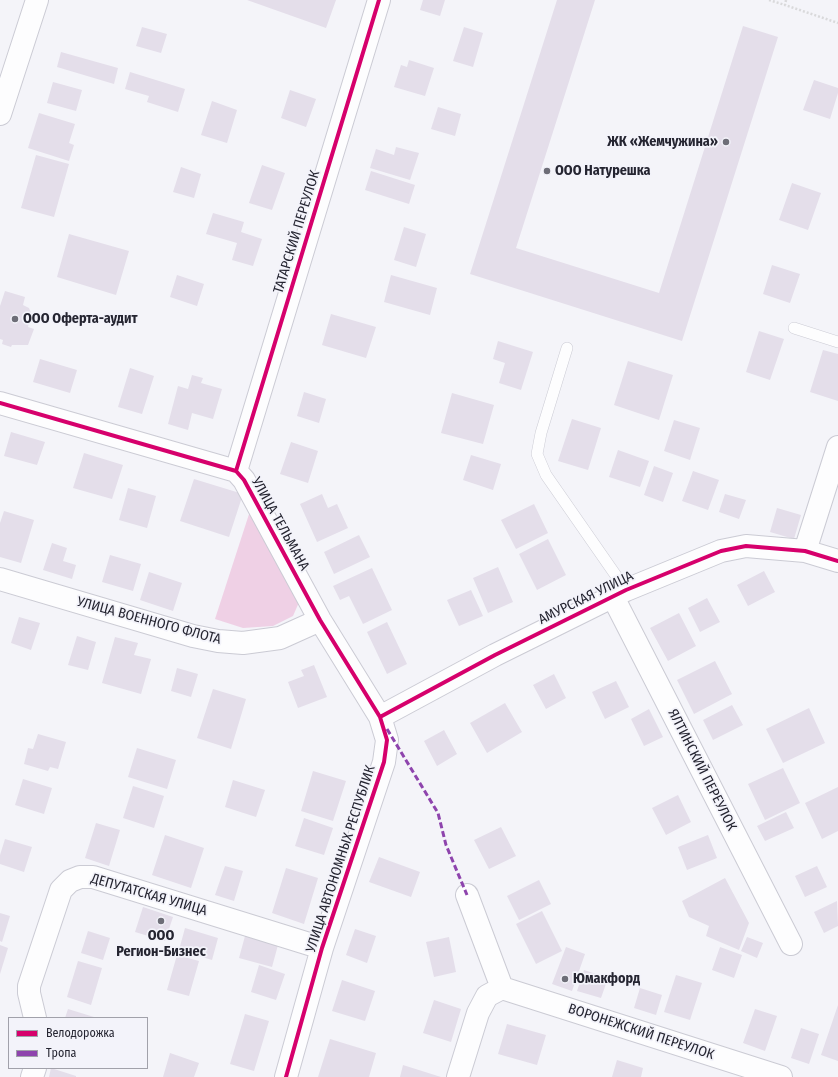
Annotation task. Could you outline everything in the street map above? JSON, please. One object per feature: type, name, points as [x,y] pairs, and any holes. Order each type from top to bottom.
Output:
[{"type":"street","points":[[0,114],[37,0]]},
{"type":"street","name":"ТАТАРСКИЙ ПЕРЕУЛОК","points":[[236,471],[379,0]]},
{"type":"street","name":"УЛИЦА ТЕЛЬМАНА","points":[[0,403],[236,471],[244,480],[320,620],[380,717]]},
{"type":"street","points":[[805,550],[838,447]]},
{"type":"street","name":"АМУРСКАЯ УЛИЦА","points":[[380,717],[494,655],[619,593],[720,551],[746,546],[805,550],[838,561]]},
{"type":"street","name":"УЛИЦА ВОЕННОГО ФЛОТА","points":[[0,578],[193,636],[218,641],[243,643],[280,638],[320,620]]},
{"type":"street","name":"ЯЛТИНСКИЙ ПЕРЕУЛОК","points":[[619,593],[791,944]]},
{"type":"street","name":"УЛИЦА АВТОНОМНЫХ РЕСПУБЛИК","points":[[286,1077],[322,948],[384,762],[387,740],[380,717]]},
{"type":"street","name":"ДЕПУТАТСКАЯ УЛИЦА","points":[[35,1017],[29,994],[29,986],[61,890],[70,881],[80,877],[93,877],[322,948]]},
{"type":"street","points":[[458,1077],[478,1013],[487,996],[502,988],[467,895]]},
{"type":"street","name":"ВОРОНЕЖСКИЙ ПЕРЕУЛОК","points":[[502,988],[781,1077]]},
{"type":"lane","points":[[794,328],[838,342]]},
{"type":"lane","points":[[567,348],[541,433],[537,454],[546,475],[619,593]]},
{"type":"path","points":[[769,0],[838,23]]},
{"type":"path","points":[[785,5],[786,0]]},
{"type":"shaded area","points":[[251,508],[300,600],[293,616],[273,626],[243,628],[215,619]]},
{"type":"building","points":[[247,0],[336,0],[326,28]]},
{"type":"building","points":[[423,0],[445,0],[440,16],[420,10]]},
{"type":"building","name":"ЖК «Жемчужина»","points":[[557,0],[595,0],[516,248],[659,293],[743,26],[778,37],[682,341],[470,274]]},
{"type":"building","points":[[142,27],[167,34],[161,53],[136,46]]},
{"type":"building","points":[[464,27],[483,33],[473,67],[453,61]]},
{"type":"building","points":[[61,52],[118,68],[114,84],[57,67]]},
{"type":"building","points":[[409,60],[434,68],[425,96],[394,87],[401,65],[407,67]]},
{"type":"building","points":[[130,72],[185,89],[178,112],[147,102],[149,96],[125,89]]},
{"type":"building","points":[[814,80],[838,88],[838,93],[830,119],[803,110]]},
{"type":"building","points":[[53,82],[82,90],[76,111],[47,103]]},
{"type":"building","points":[[290,90],[316,99],[306,127],[281,118]]},
{"type":"building","points":[[212,101],[237,110],[227,143],[201,135]]},
{"type":"building","points":[[438,107],[461,114],[455,136],[431,129]]},
{"type":"building","points":[[39,113],[75,124],[69,143],[74,145],[69,161],[28,148]]},
{"type":"building","points":[[396,147],[419,153],[410,180],[370,168],[376,149],[394,155]]},
{"type":"building","points":[[36,155],[69,164],[54,217],[21,208]]},
{"type":"building","points":[[262,165],[285,173],[272,210],[249,203]]},
{"type":"building","points":[[181,167],[201,174],[194,198],[173,192]]},
{"type":"building","points":[[371,171],[415,185],[409,204],[365,190]]},
{"type":"building","points":[[792,183],[821,193],[808,230],[779,220]]},
{"type":"building","points":[[213,213],[244,222],[241,232],[262,239],[253,266],[232,260],[237,243],[206,234]]},
{"type":"building","points":[[404,227],[426,234],[416,267],[394,260]]},
{"type":"building","points":[[69,234],[129,251],[116,295],[57,277]]},
{"type":"building","points":[[772,265],[800,274],[790,303],[763,294]]},
{"type":"building","points":[[177,275],[204,284],[197,306],[170,297]]},
{"type":"building","points":[[391,275],[437,288],[430,315],[384,302]]},
{"type":"building","points":[[5,291],[25,297],[23,305],[29,308],[31,313],[28,327],[34,329],[28,345],[12,345],[11,347],[2,344],[3,340],[0,339],[0,306]]},
{"type":"building","points":[[331,314],[376,327],[366,358],[322,345]]},
{"type":"building","points":[[759,331],[784,339],[770,380],[746,372]]},
{"type":"building","points":[[498,341],[533,352],[521,390],[499,383],[505,363],[493,359]]},
{"type":"building","points":[[823,350],[838,354],[838,401],[810,392]]},
{"type":"building","points":[[40,359],[77,370],[70,393],[33,382]]},
{"type":"building","points":[[628,361],[673,375],[659,420],[614,405]]},
{"type":"building","points":[[130,368],[154,376],[142,414],[118,407]]},
{"type":"building","points":[[192,375],[203,378],[201,383],[222,389],[213,419],[192,413],[188,430],[168,424],[178,386],[188,389]]},
{"type":"building","points":[[304,392],[326,399],[319,423],[297,416]]},
{"type":"building","points":[[452,393],[494,405],[483,444],[441,433]]},
{"type":"building","points":[[572,419],[601,428],[588,470],[558,461]]},
{"type":"building","points":[[674,420],[700,428],[690,460],[664,451]]},
{"type":"building","points":[[11,432],[45,442],[37,465],[4,456]]},
{"type":"building","points":[[291,442],[318,451],[308,483],[280,474]]},
{"type":"building","points":[[618,450],[649,461],[640,487],[609,477]]},
{"type":"building","points":[[84,453],[123,465],[112,499],[73,488]]},
{"type":"building","points":[[471,455],[501,464],[493,490],[463,480]]},
{"type":"building","points":[[654,466],[673,473],[663,502],[644,495]]},
{"type":"building","points":[[693,471],[719,480],[708,510],[682,501]]},
{"type":"building","points":[[194,479],[243,494],[229,537],[180,521]]},
{"type":"building","points":[[128,488],[156,496],[147,528],[119,520]]},
{"type":"building","points":[[322,494],[328,508],[337,504],[348,528],[317,542],[300,504]]},
{"type":"building","points":[[725,494],[746,500],[739,519],[719,512]]},
{"type":"building","points":[[534,504],[548,533],[516,549],[501,520]]},
{"type":"building","points":[[777,508],[801,515],[794,539],[770,532]]},
{"type":"building","points":[[4,511],[34,520],[21,563],[0,557],[0,523]]},
{"type":"building","points":[[359,535],[370,557],[334,574],[324,552]]},
{"type":"building","points":[[548,539],[566,575],[537,590],[519,554]]},
{"type":"building","points":[[52,543],[67,548],[63,561],[76,565],[72,579],[43,570]]},
{"type":"building","points":[[110,555],[141,564],[133,591],[102,582]]},
{"type":"building","points":[[498,567],[513,602],[488,613],[473,578]]},
{"type":"building","points":[[372,568],[392,610],[363,624],[349,596],[340,600],[333,586]]},
{"type":"building","points":[[764,571],[775,592],[748,606],[737,585]]},
{"type":"building","points":[[149,572],[182,583],[173,611],[140,600]]},
{"type":"building","points":[[471,590],[483,616],[459,626],[447,600]]},
{"type":"building","points":[[707,598],[720,622],[700,632],[688,608]]},
{"type":"building","points":[[679,613],[696,646],[668,661],[650,628]]},
{"type":"building","points":[[19,617],[40,623],[31,650],[11,643]]},
{"type":"building","points":[[387,622],[407,664],[387,674],[367,632]]},
{"type":"building","points":[[77,636],[96,642],[88,670],[68,665]]},
{"type":"building","points":[[115,637],[138,643],[134,655],[151,659],[141,694],[102,683]]},
{"type":"building","points":[[715,661],[732,694],[694,714],[677,680]]},
{"type":"building","points":[[314,665],[327,697],[298,708],[288,682],[304,676],[301,670]]},
{"type":"building","points":[[177,668],[198,674],[191,697],[171,691]]},
{"type":"building","points":[[554,674],[566,698],[546,709],[533,685]]},
{"type":"building","points":[[616,681],[629,707],[605,719],[592,692]]},
{"type":"building","points":[[213,689],[246,699],[231,749],[197,738]]},
{"type":"building","points":[[505,703],[522,732],[487,753],[470,723]]},
{"type":"building","points":[[732,705],[743,725],[713,740],[703,720]]},
{"type":"building","points":[[809,708],[825,743],[783,763],[766,729]]},
{"type":"building","points":[[649,709],[663,737],[644,746],[631,719]]},
{"type":"building","points":[[444,730],[457,754],[437,766],[424,741]]},
{"type":"building","points":[[38,734],[66,742],[58,769],[50,767],[48,771],[24,764],[28,748],[33,749]]},
{"type":"building","points":[[137,748],[176,760],[167,789],[128,777]]},
{"type":"building","points":[[783,768],[800,803],[765,820],[748,784]]},
{"type":"building","points":[[313,771],[346,781],[333,821],[301,811]]},
{"type":"building","points":[[23,779],[52,788],[44,814],[15,805]]},
{"type":"building","points":[[233,780],[265,790],[256,817],[225,807]]},
{"type":"building","points":[[133,786],[164,796],[154,828],[123,818]]},
{"type":"building","points":[[838,787],[838,831],[822,839],[805,803]]},
{"type":"building","points":[[678,795],[691,822],[666,835],[652,808]]},
{"type":"building","points":[[786,812],[794,828],[765,841],[757,826]]},
{"type":"building","points":[[304,818],[333,828],[324,855],[295,846]]},
{"type":"building","points":[[96,823],[120,830],[109,866],[85,858]]},
{"type":"building","points":[[501,827],[516,856],[489,869],[474,840]]},
{"type":"building","points":[[165,835],[204,848],[191,888],[152,875]]},
{"type":"building","points":[[708,835],[717,858],[687,870],[678,847]]},
{"type":"building","points":[[5,839],[32,847],[24,872],[0,864],[0,855]]},
{"type":"building","points":[[379,857],[420,872],[411,897],[369,882]]},
{"type":"building","points":[[225,866],[243,871],[234,901],[215,895]]},
{"type":"building","points":[[817,866],[827,887],[805,897],[795,876]]},
{"type":"building","points":[[286,868],[318,878],[304,924],[272,913]]},
{"type":"building","points":[[725,878],[749,923],[739,950],[706,936],[709,926],[689,917],[682,901]]},
{"type":"building","points":[[539,880],[551,904],[519,920],[507,896]]},
{"type":"building","points":[[837,901],[838,926],[824,933],[814,912]]},
{"type":"building","points":[[143,907],[173,917],[165,941],[135,932]]},
{"type":"building","points":[[542,911],[562,951],[536,964],[516,924]]},
{"type":"building","points":[[0,913],[10,916],[2,942],[0,941]]},
{"type":"building","points":[[185,928],[218,938],[212,960],[179,950]]},
{"type":"building","points":[[355,929],[376,936],[367,963],[346,955]]},
{"type":"building","points":[[88,931],[110,938],[103,960],[81,953]]},
{"type":"building","points":[[245,936],[278,945],[272,967],[239,958]]},
{"type":"building","points":[[449,937],[456,972],[434,977],[426,942]]},
{"type":"building","points":[[747,937],[763,943],[757,958],[741,951]]},
{"type":"building","points":[[0,945],[8,948],[0,974]]},
{"type":"building","points":[[566,947],[585,954],[572,991],[552,984]]},
{"type":"building","points":[[720,947],[742,955],[734,978],[712,970]]},
{"type":"building","points":[[177,955],[199,961],[189,996],[167,990]]},
{"type":"building","points":[[78,961],[102,968],[91,1005],[67,997]]},
{"type":"building","points":[[259,965],[285,974],[276,1000],[251,992]]},
{"type":"building","points":[[584,970],[608,978],[601,998],[577,991]]},
{"type":"building","points":[[676,975],[702,983],[690,1020],[664,1012]]},
{"type":"building","points":[[342,980],[375,991],[365,1021],[332,1011]]},
{"type":"building","points":[[640,988],[662,995],[656,1015],[634,1008]]},
{"type":"building","points":[[434,1000],[461,1009],[451,1042],[423,1033]]},
{"type":"building","points":[[838,1005],[838,1061],[821,1055]]},
{"type":"building","points":[[68,1009],[94,1017],[65,1017]]},
{"type":"building","points":[[755,1009],[777,1016],[765,1051],[743,1043]]},
{"type":"building","points":[[245,1014],[269,1021],[254,1071],[230,1064]]},
{"type":"building","points":[[507,1024],[546,1035],[537,1065],[498,1054]]},
{"type":"building","points":[[801,1028],[819,1034],[809,1064],[791,1058]]},
{"type":"building","points":[[330,1039],[376,1053],[369,1077],[318,1077]]},
{"type":"building","points":[[170,1053],[199,1063],[194,1077],[163,1077]]},
{"type":"building","points":[[617,1060],[643,1068],[641,1077],[612,1077]]},
{"type":"building","points":[[403,1065],[441,1077],[400,1077]]},
{"type":"building","points":[[51,1069],[76,1076],[76,1077],[49,1077]]},
{"type":"marked path","points":[[387,729],[438,813],[446,845],[467,895]]},
{"type":"cycle path","points":[[236,471],[379,0]]},
{"type":"cycle path","points":[[0,403],[236,471],[244,480],[320,620],[380,717],[387,740],[384,762],[322,948],[286,1077]]},
{"type":"cycle path","points":[[380,717],[495,655],[626,590],[721,551],[746,546],[805,551],[838,561]]},
{"type":"place","name":"ЖК «Жемчужина»","points":[[726,142]]},
{"type":"place","name":"ООО Натурешка","points":[[547,171]]},
{"type":"place","name":"ООО Оферта-аудит","points":[[15,319]]},
{"type":"place","name":"ООО Регион-Бизнес","points":[[161,921]]},
{"type":"place","name":"Юмакфорд","points":[[565,979]]}]
